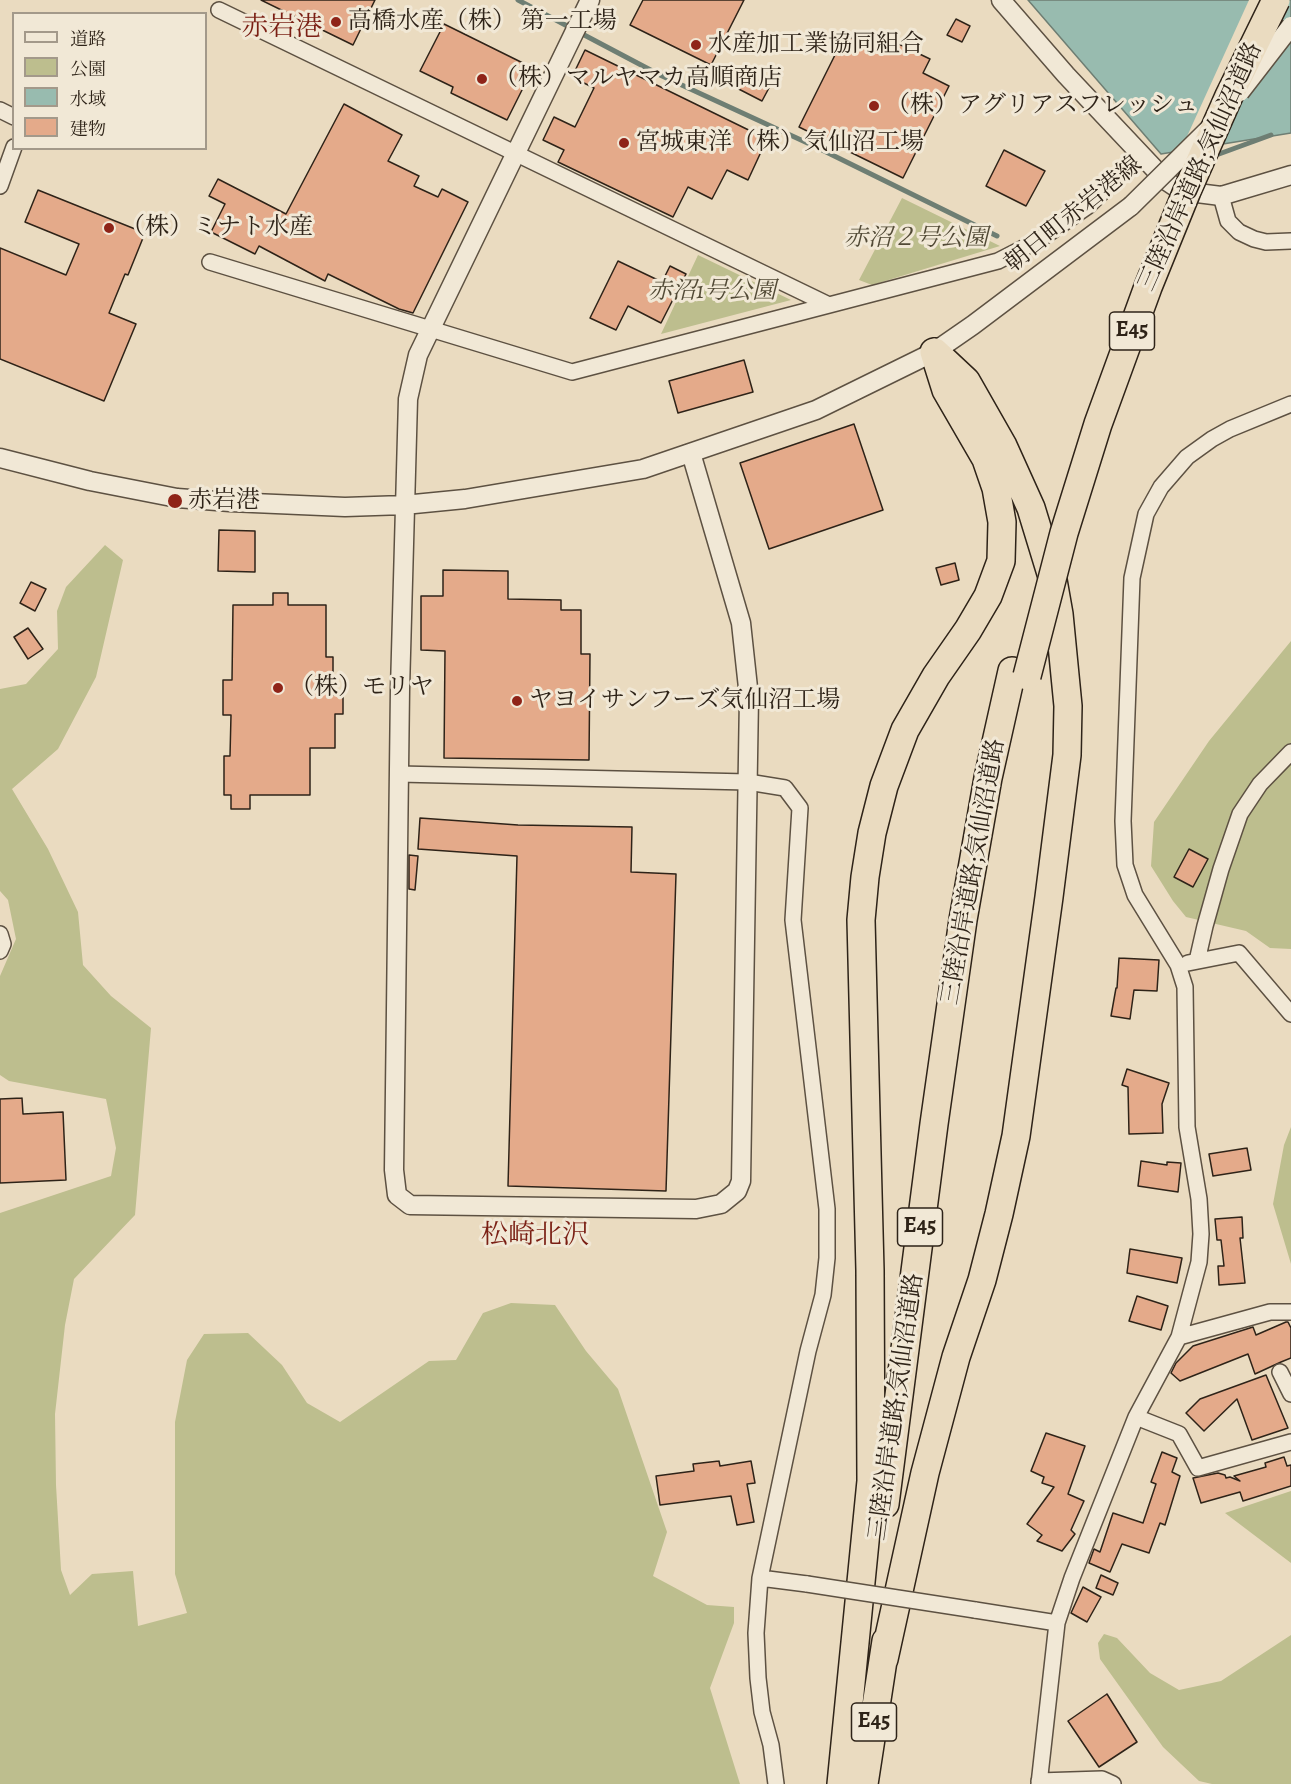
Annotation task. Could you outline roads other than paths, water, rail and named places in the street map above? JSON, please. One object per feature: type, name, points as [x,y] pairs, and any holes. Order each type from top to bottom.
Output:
[{"type":"highway","name":"三陸沿岸道路;気仙沼道路","points":[[864,1784],[884,1659],[969,1001],[1037,570],[1075,444],[1158,217],[1257,0]]},
{"type":"highway","name":"三陸沿岸道路;気仙沼道路","points":[[842,1784],[888,1481],[955,976],[988,778],[1098,424],[1148,286],[1229,96],[1276,0]]},
{"type":"highway","points":[[884,1659],[925,1473],[956,1357],[988,1258],[1016,1136],[1052,874],[1066,755],[1068,706],[1059,614],[1053,580],[1031,508],[1004,446],[966,381],[934,351]]},
{"type":"highway","points":[[842,1784],[871,1481],[870,1270],[861,920],[865,877],[872,833],[884,786],[905,730],[936,676],[988,596],[1001,561],[1002,522],[993,478],[986,459],[946,390],[934,351]]},
{"type":"street","points":[[590,0],[418,355],[408,399],[399,774],[394,1170],[398,1195],[410,1205],[696,1209],[721,1204],[737,1191],[741,1181],[749,697],[741,622],[691,453]]},
{"type":"street","points":[[1001,0],[1066,75],[1165,180],[1189,192],[1221,195],[1291,175]]},
{"type":"street","points":[[219,10],[829,305]]},
{"type":"street","name":"朝日町赤岩港線","points":[[0,458],[90,481],[177,498],[311,506],[404,505],[465,499],[643,469],[691,453],[816,410],[934,351],[973,325],[1131,206],[1223,115],[1291,26]]},
{"type":"street","points":[[0,186],[13,150]]},
{"type":"street","points":[[210,262],[572,372],[998,261],[1039,240],[1088,206],[1141,155]]},
{"type":"street","points":[[1221,195],[1228,221],[1239,232],[1266,242],[1291,241]]},
{"type":"street","points":[[1113,1784],[1102,1779],[1039,1782],[1057,1623],[1076,1568],[1136,1417],[1179,1337],[1199,1263],[1201,1234],[1187,1127],[1185,987],[1178,965],[1135,895],[1125,865],[1123,821],[1132,578],[1146,514],[1161,487],[1187,457],[1230,429],[1291,404]]},
{"type":"street","points":[[1197,961],[1204,926],[1240,814],[1260,784],[1291,752]]},
{"type":"street","points":[[399,774],[747,782],[785,788],[800,808],[793,920],[827,1209],[827,1257],[823,1295],[806,1362],[760,1578],[756,1633],[758,1678],[776,1784]]},
{"type":"street","points":[[0,934],[3,944],[0,951]]},
{"type":"street","points":[[1178,965],[1239,953],[1291,1014]]},
{"type":"street","points":[[1179,1337],[1270,1312],[1291,1312]]},
{"type":"street","points":[[1280,1372],[1291,1394]]},
{"type":"street","points":[[1136,1417],[1179,1434],[1198,1468],[1291,1442]]},
{"type":"street","points":[[760,1578],[1057,1623]]},
{"type":"water","points":[[1028,0],[1291,0],[1291,133],[1161,154]]},
{"type":"waterway","points":[[518,0],[660,75],[814,146],[997,236]]},
{"type":"waterway","points":[[1219,154],[1271,135]]},
{"type":"place","name":"高橋水産（株） 第一工場","points":[[336,22]]},
{"type":"place","name":"水産加工業協同組合","points":[[696,45]]},
{"type":"place","name":"（株）マルヤマカ高順商店","points":[[482,79]]},
{"type":"place","name":"（株）アグリアスフレッシュ","points":[[874,106]]},
{"type":"place","name":"宮城東洋（株）気仙沼工場","points":[[624,143]]},
{"type":"place","name":"（株）ミナト水産","points":[[109,228]]},
{"type":"place","name":"赤岩港","points":[[175,501]]},
{"type":"place","name":"（株）モリヤ","points":[[278,688]]},
{"type":"place","name":"ヤヨイサンフーズ気仙沼工場","points":[[517,701]]},
{"type":"district","name":"赤岩港","points":[[282,28]]},
{"type":"district","name":"松崎北沢","points":[[535,1236]]},
{"type":"park label","name":"赤沼２号公園","points":[[916,239]]},
{"type":"park label","name":"赤沼1号公園","points":[[712,292]]}]
